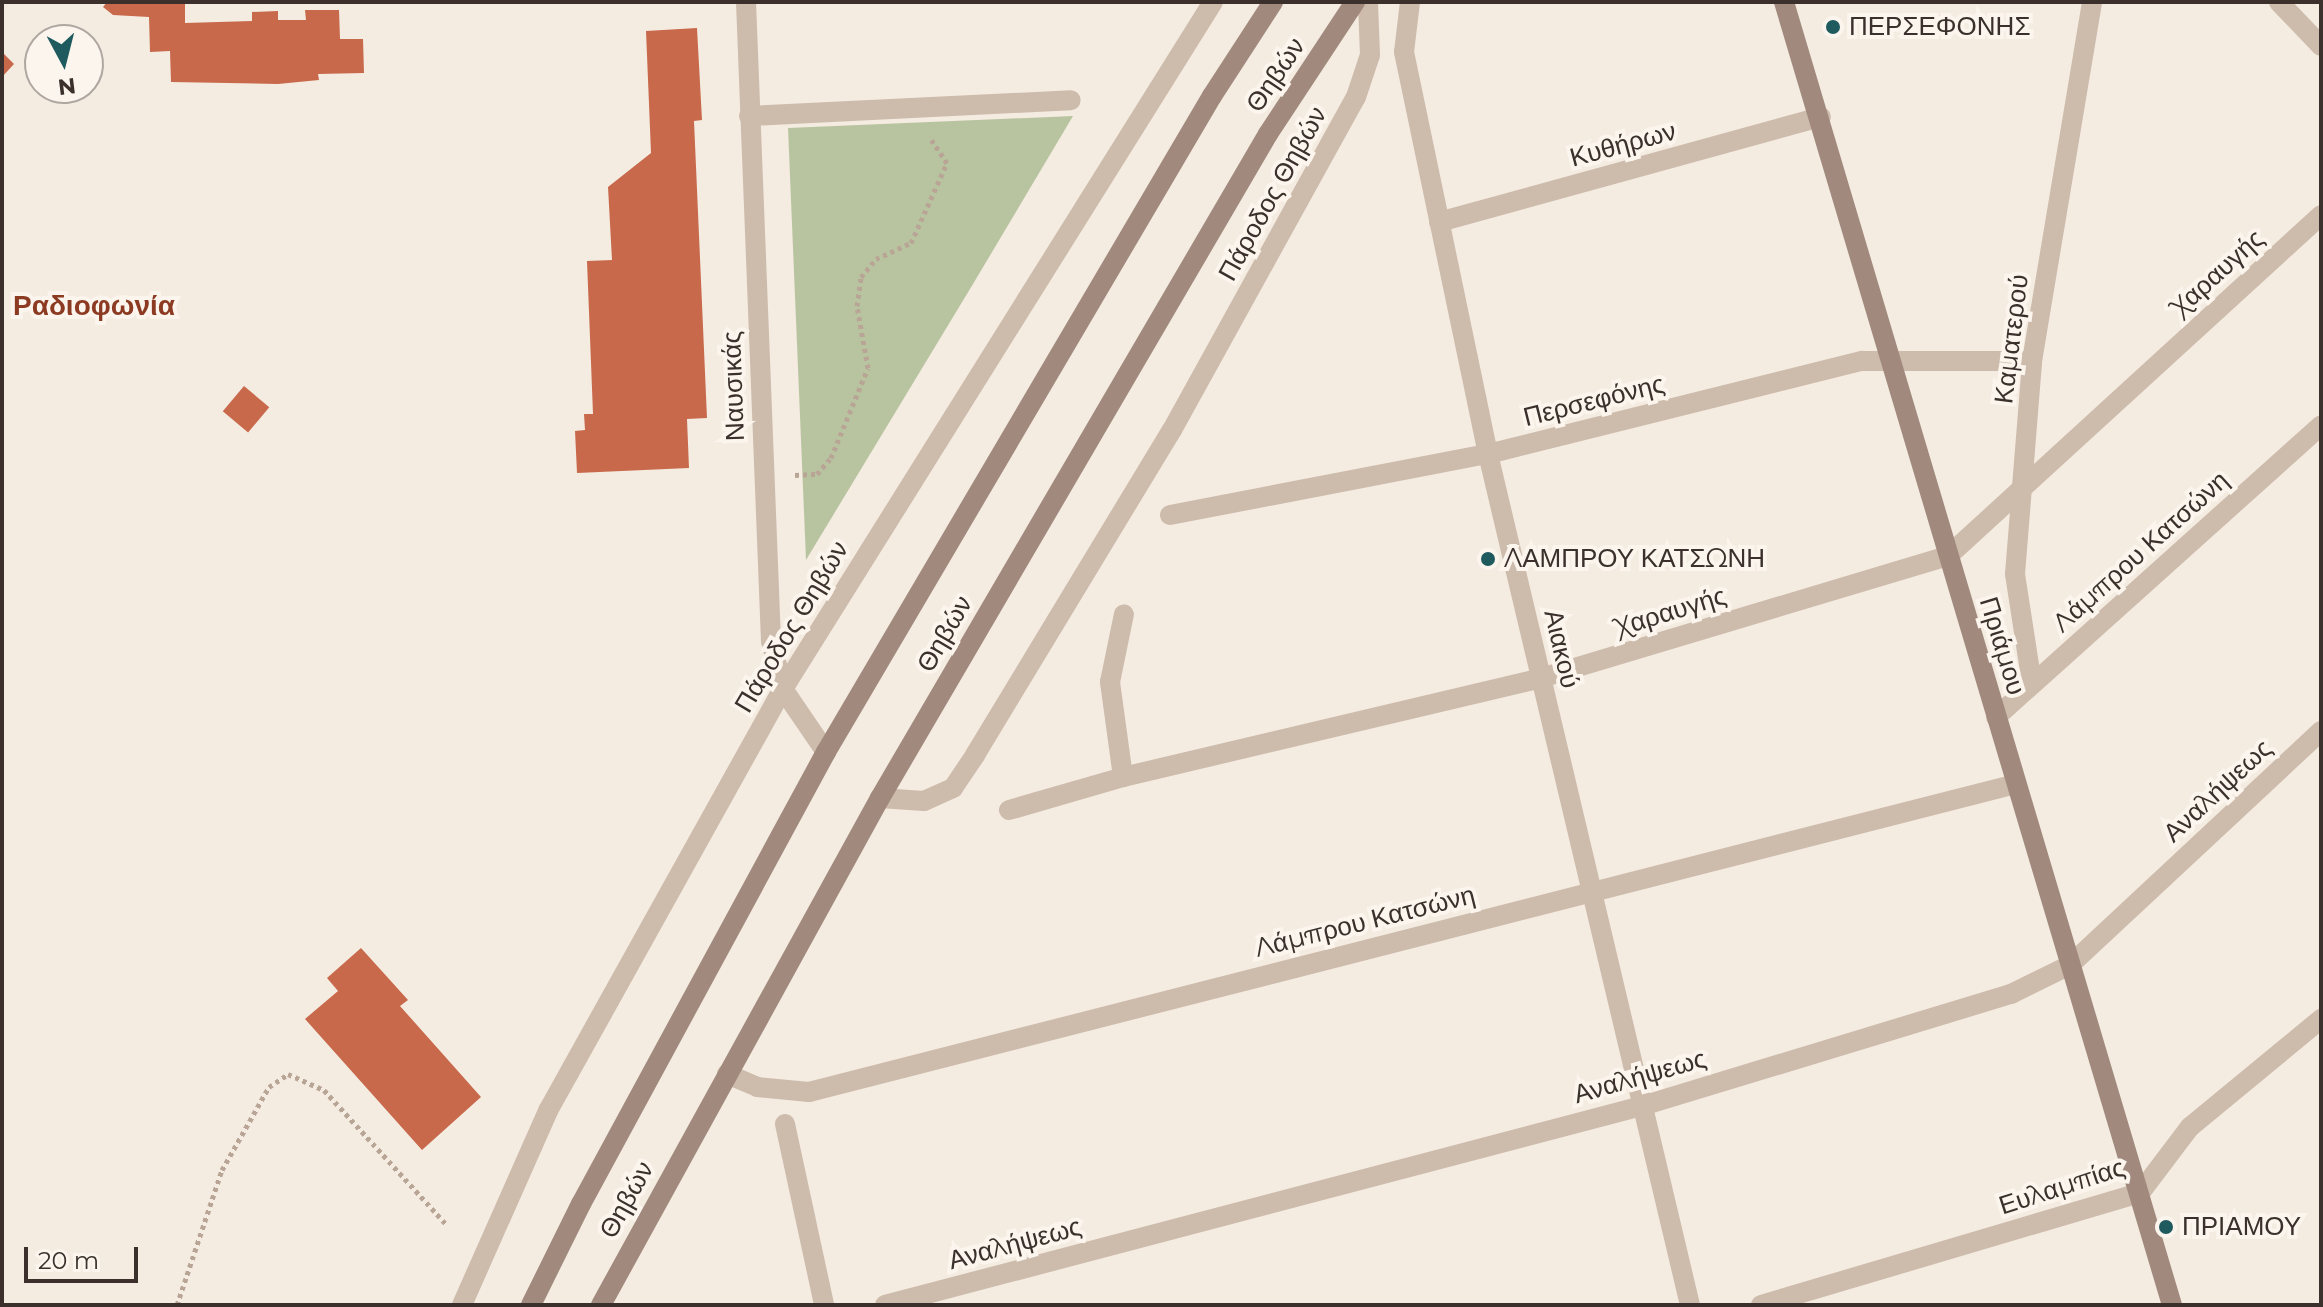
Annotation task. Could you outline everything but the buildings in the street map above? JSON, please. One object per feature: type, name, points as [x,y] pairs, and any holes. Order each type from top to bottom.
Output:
[{"type":"main road","name":"Θηβών","points":[[531,1305],[581,1204],[826,752],[1212,96],[1273,2]]},
{"type":"main road","name":"Θηβών","points":[[601,1305],[880,798],[1268,134],[1355,2]]},
{"type":"main road","name":"Πριάμου","points":[[1784,2],[1821,117],[1888,358],[2172,1305]]},
{"type":"street","name":"Ναυσικάς","points":[[746,2],[771,641],[783,689],[826,752]]},
{"type":"street","name":"Πάροδος Θηβών","points":[[462,1305],[549,1109],[783,689],[1213,2]]},
{"type":"street","name":"Πάροδος Θηβών","points":[[880,798],[924,801],[953,788],[975,755],[1172,430],[1356,97],[1370,55],[1368,2]]},
{"type":"street","name":"Αιακού","points":[[1410,2],[1404,52],[1488,454],[1690,1305]]},
{"type":"street","name":"Καματερού","points":[[2032,684],[2015,574],[2032,361],[2092,2]]},
{"type":"street","points":[[2279,2],[2321,46]]},
{"type":"street","points":[[749,116],[1071,100]]},
{"type":"street","name":"Κυθήρων","points":[[1439,222],[1821,117]]},
{"type":"street","name":"Χαραυγής","points":[[1009,810],[1123,777],[1541,678],[1948,556],[2321,215]]},
{"type":"street","name":"Περσεφόνης","points":[[1170,515],[1488,454],[1888,358],[2032,361]]},
{"type":"street","name":"Λάμπρου Κατσώνη","points":[[1996,717],[2321,425]]},
{"type":"street","points":[[1123,777],[1110,682],[1124,614]]},
{"type":"street","name":"Αναλήψεως","points":[[885,1305],[1642,1106],[1973,1009],[2070,965],[2321,731]]},
{"type":"street","name":"Λάμπρου Κατσώνη","points":[[727,1074],[757,1087],[809,1092],[2016,784]]},
{"type":"street","name":"Ευλαμπίας","points":[[1761,1305],[2140,1193],[2190,1127],[2321,1019]]},
{"type":"street","points":[[785,1124],[824,1305]]},
{"type":"path","points":[[795,475],[817,474],[831,458],[868,368],[857,306],[861,277],[876,259],[911,243],[947,163],[939,147],[903,108]]},
{"type":"path","points":[[177,1305],[222,1170],[269,1087],[288,1074],[324,1090],[447,1225]]},
{"type":"green space","points":[[1073,116],[973,284],[806,560],[788,128]]},
{"type":"place","name":"ΠΕΡΣΕΦΟΝΗΣ","points":[[1833,27]]},
{"type":"place","name":"ΛΑΜΠΡΟΥ ΚΑΤΣΩΝΗ","points":[[1488,559]]},
{"type":"place","name":"ΠΡΙΑΜΟΥ","points":[[2166,1227]]},
{"type":"district","name":"Ραδιοφωνία","points":[[94,305]]}]
